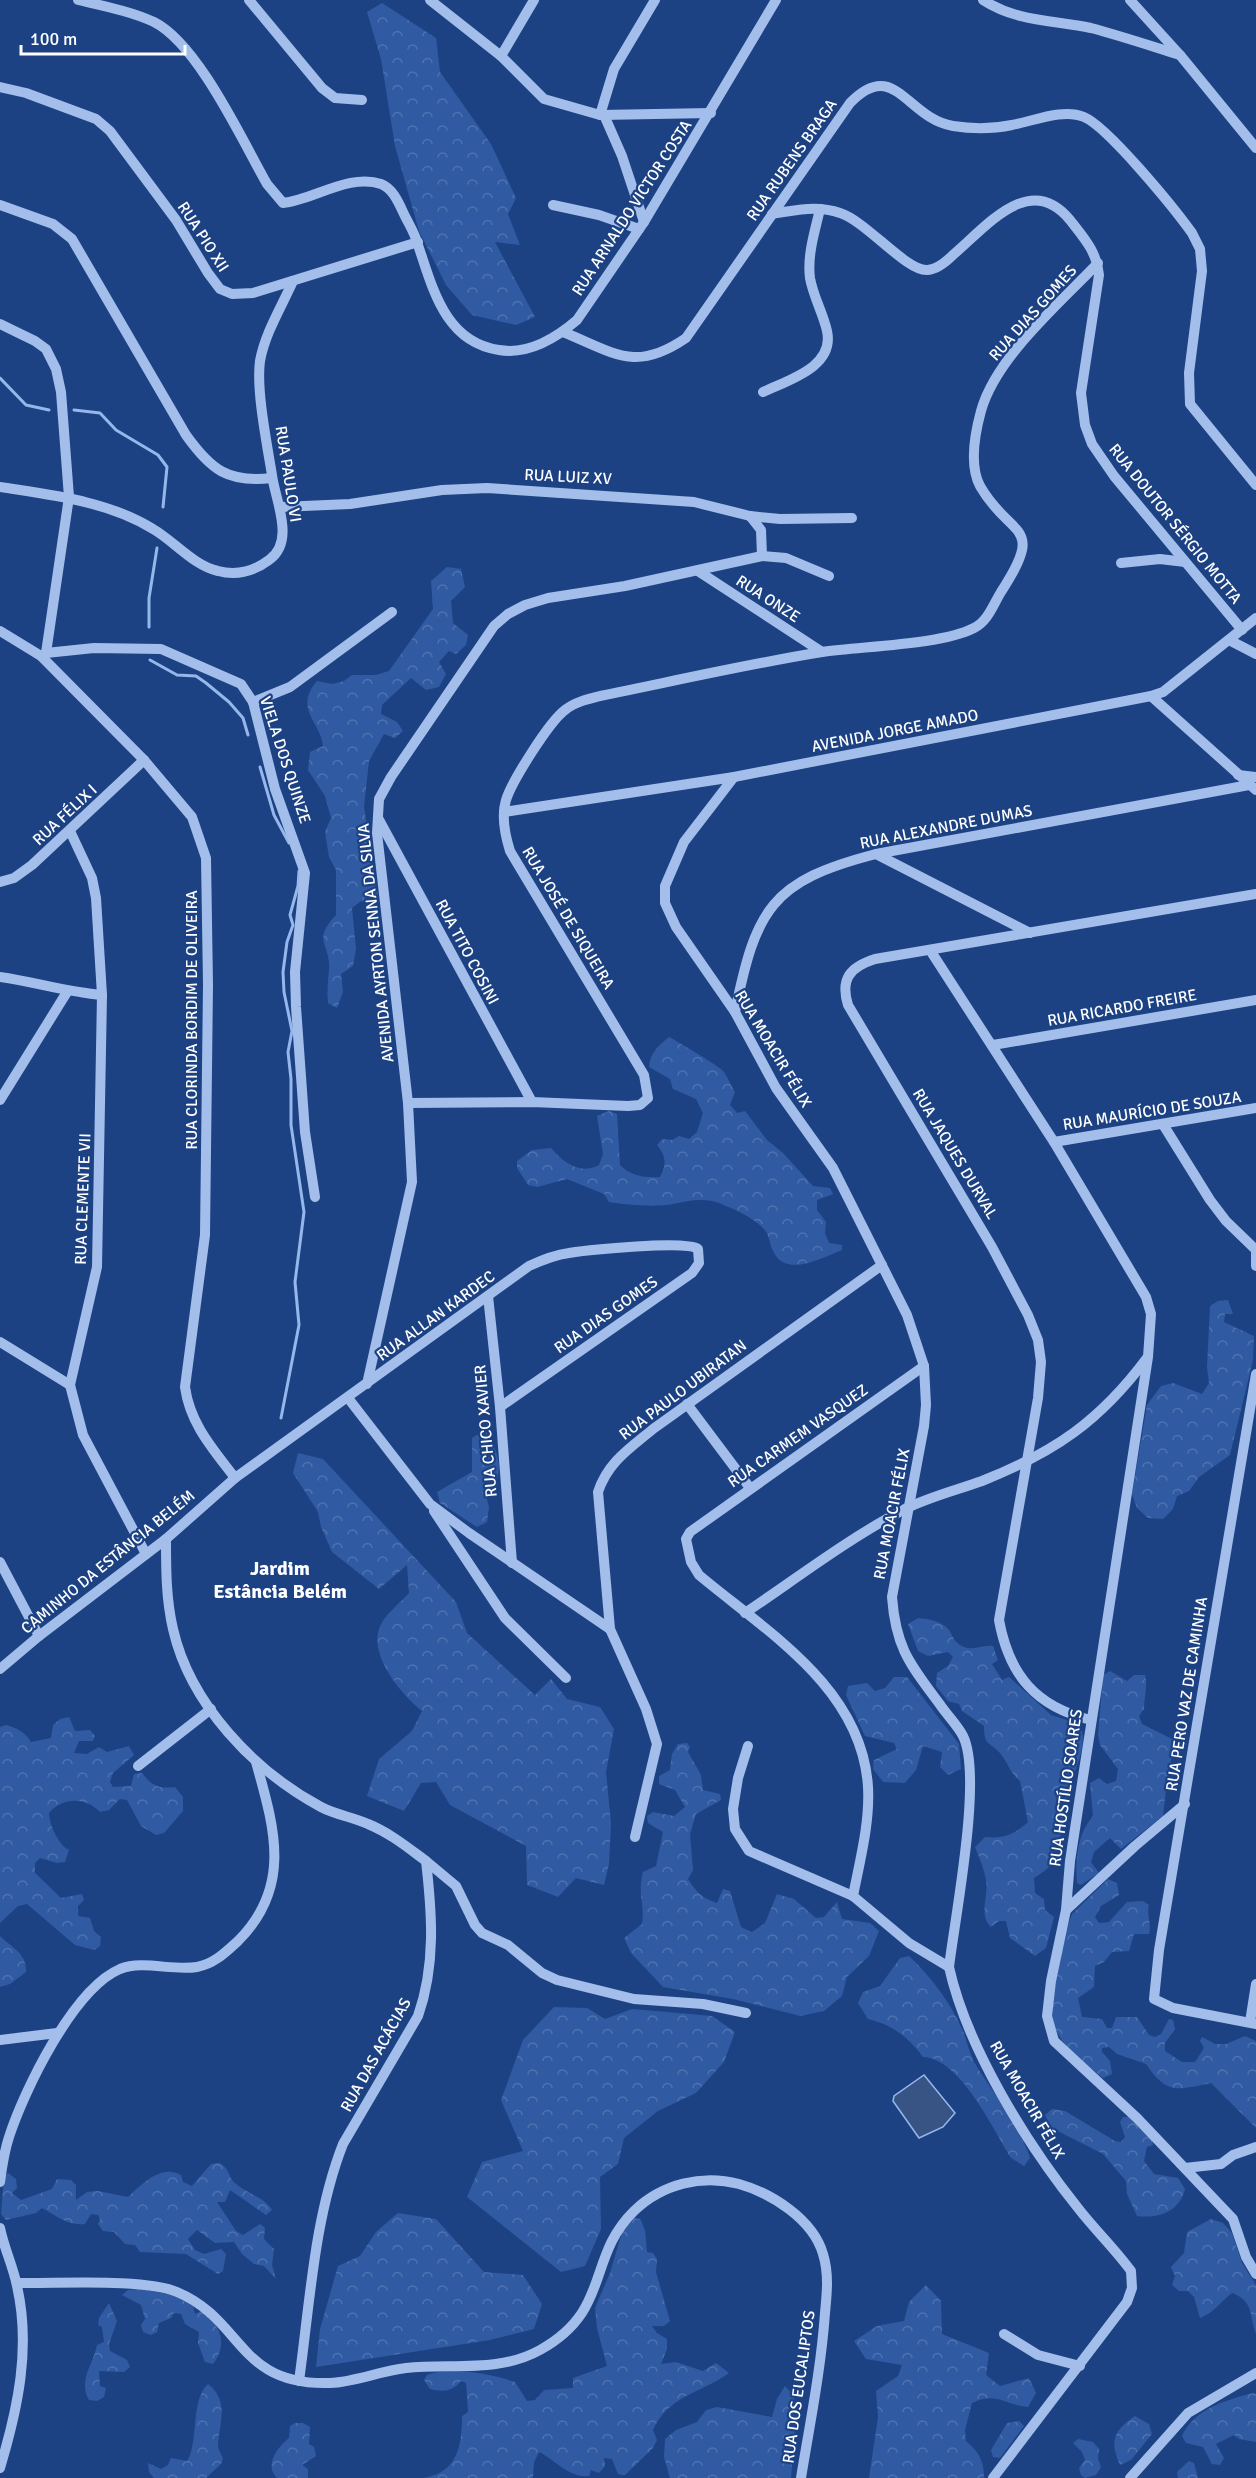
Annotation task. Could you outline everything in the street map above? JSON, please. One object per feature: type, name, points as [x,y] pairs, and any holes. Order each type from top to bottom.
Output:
[{"type":"street","name":"RUA ARNALDO VICTOR COSTA","points":[[78,0],[136,15],[156,23],[184,45],[267,184],[283,203],[348,185],[369,182],[382,184],[392,191],[418,242],[432,289],[444,315],[464,336],[488,348],[508,351],[543,342],[563,332],[577,320],[642,225],[711,113],[776,0]]},
{"type":"street","points":[[249,0],[322,88],[335,98],[362,100]]},
{"type":"street","points":[[430,0],[501,56],[544,99],[602,115],[711,113]]},
{"type":"street","points":[[501,56],[534,0]]},
{"type":"street","points":[[553,205],[642,225],[622,156],[602,115],[614,69],[655,0]]},
{"type":"street","points":[[983,0],[999,11],[1019,17],[1087,28],[1180,55]]},
{"type":"street","points":[[1130,0],[1180,55],[1256,148]]},
{"type":"street","name":"RUA RUBENS BRAGA","points":[[563,332],[626,358],[648,357],[665,352],[686,338],[849,104],[860,93],[874,85],[885,84],[935,122],[955,126],[984,128],[1010,126],[1075,113],[1086,118],[1106,134],[1179,216],[1200,249],[1202,271],[1189,373],[1190,404],[1256,484]]},
{"type":"street","name":"RUA PIO XII","points":[[0,87],[35,96],[96,119],[110,131],[176,220],[208,273],[220,289],[232,294],[253,293],[418,242]]},
{"type":"street","points":[[772,214],[820,209],[840,213],[861,224],[915,268],[927,270],[937,268],[996,218],[1022,201],[1045,199],[1065,214],[1095,253],[1098,263]]},
{"type":"street","points":[[0,205],[52,224],[72,239],[186,435],[204,460],[219,471],[234,477],[251,480],[272,478]]},
{"type":"street","points":[[763,392],[808,371],[820,360],[827,346],[827,332],[809,275],[810,256],[820,209]]},
{"type":"street","name":"RUA DOUTOR SÉRGIO MOTTA","points":[[1098,263],[1100,275],[1081,393],[1084,425],[1092,444],[1114,476],[1242,630]]},
{"type":"street","name":"RUA DIAS GOMES","points":[[822,652],[961,633],[976,627],[986,618],[1022,560],[1023,546],[1012,522],[980,485],[975,471],[974,452],[983,403],[1002,369],[1023,343],[1098,263]]},
{"type":"street","name":"RUA PAULO VI","points":[[0,487],[69,497],[129,517],[153,528],[216,571],[236,574],[257,569],[273,558],[280,545],[282,533],[281,507],[272,478],[260,383],[260,362],[266,342],[293,281]]},
{"type":"street","points":[[0,324],[34,341],[46,350],[56,369],[61,392],[69,497],[44,655]]},
{"type":"street","name":"RUA LUIZ XV","points":[[281,507],[350,504],[442,490],[487,488],[694,502],[750,516],[852,519]]},
{"type":"street","points":[[750,516],[761,530],[762,556]]},
{"type":"street","name":"AVENIDA AYRTON SENNA DA SILVA","points":[[367,1384],[412,1182],[408,1103],[376,816],[379,799],[391,777],[494,626],[508,614],[525,605],[548,598],[698,571],[762,556],[786,558],[828,576]]},
{"type":"street","points":[[1121,563],[1160,559],[1185,562]]},
{"type":"street","name":"RUA ONZE","points":[[698,571],[822,652]]},
{"type":"street","points":[[253,702],[290,687],[392,612]]},
{"type":"street","name":"AVENIDA JORGE AMADO","points":[[504,812],[734,777],[1151,696],[1163,692],[1256,618]]},
{"type":"street","name":"RUA CLORINDA BORDIM DE OLIVEIRA","points":[[0,631],[44,655],[144,760],[192,817],[206,858],[208,985],[205,1235],[184,1387],[188,1408],[196,1426],[235,1478]]},
{"type":"street","points":[[1229,640],[1256,654]]},
{"type":"street","name":"VIELA DOS QUINZE","points":[[44,655],[94,648],[161,649],[241,684],[253,702],[275,789],[305,873],[295,972],[296,1007],[304,1121],[315,1197]]},
{"type":"street","name":"RUA JOSÉ DE SIQUEIRA","points":[[408,1103],[532,1102],[628,1106],[640,1105],[648,1098],[644,1075],[510,851],[505,833],[506,800],[520,771],[564,711],[578,702],[822,652]]},
{"type":"street","points":[[1151,696],[1238,775],[1254,784]]},
{"type":"street","name":"RUA FÉLIX I","points":[[0,882],[14,878],[32,865],[144,760]]},
{"type":"street","name":"RUA MOACIR FÉLIX","points":[[734,777],[684,842],[665,886],[665,903],[676,927],[735,1012],[776,1088],[833,1168],[907,1315],[924,1366],[926,1405],[924,1426],[892,1596],[894,1622],[900,1646],[963,1736],[971,1767],[969,1807],[949,1967],[960,2007],[998,2087],[1054,2177],[1131,2271],[1132,2288],[1127,2302],[1080,2366]]},
{"type":"street","name":"RUA ALEXANDRE DUMAS","points":[[735,1012],[746,959],[756,932],[773,904],[797,883],[834,865],[876,854],[1254,784]]},
{"type":"street","name":"RUA TITO COSINI","points":[[376,816],[532,1102]]},
{"type":"street","name":"RUA CLEMENTE VII","points":[[70,831],[92,878],[96,898],[102,995],[98,1267],[70,1385],[83,1435],[146,1554]]},
{"type":"street","points":[[876,854],[1030,933]]},
{"type":"street","name":"RUA JAQUES DURVAL","points":[[1091,1720],[1063,1711],[1032,1693],[1003,1645],[999,1620],[1038,1398],[1041,1362],[1038,1340],[993,1247],[848,1005],[844,983],[849,972],[859,964],[1256,894]]},
{"type":"street","name":"RUA HOSTÍLIO SOARES","points":[[930,950],[1054,1142],[1146,1297],[1151,1314],[1148,1357],[1070,1861],[1066,1910],[1051,1981],[1047,2016],[1054,2041],[1137,2118],[1233,2219],[1246,2257],[1256,2274]]},
{"type":"street","points":[[0,977],[29,981],[67,992],[102,995]]},
{"type":"street","points":[[0,1100],[6,1082],[67,992]]},
{"type":"street","name":"RUA RICARDO FREIRE","points":[[993,1045],[1256,1000]]},
{"type":"street","name":"RUA MAURÍCIO DE SOUZA","points":[[1054,1142],[1164,1126],[1256,1108]]},
{"type":"street","points":[[1164,1126],[1210,1200],[1226,1221],[1256,1250],[1256,1266]]},
{"type":"street","name":"RUA DIAS GOMES","points":[[500,1407],[692,1273],[699,1263],[698,1249],[680,1244]]},
{"type":"street","name":"RUA ALLAN KARDEC","points":[[235,1478],[529,1266],[548,1257],[568,1253],[680,1244]]},
{"type":"street","name":"RUA PAULO UBIRATAN","points":[[610,1629],[598,1500],[604,1473],[618,1458],[687,1404],[882,1265]]},
{"type":"street","name":"RUA CHICO XAVIER","points":[[488,1296],[500,1407],[512,1563]]},
{"type":"street","points":[[0,1342],[70,1385]]},
{"type":"street","points":[[854,1896],[864,1842],[868,1785],[852,1723],[832,1694],[805,1663],[745,1613],[875,1526],[907,1508],[1027,1462],[1064,1442],[1094,1418],[1126,1387],[1148,1357]]},
{"type":"street","name":"RUA CARMEM VASQUEZ","points":[[745,1613],[699,1575],[686,1548],[686,1539],[690,1532],[924,1366]]},
{"type":"street","name":"RUA PERO VAZ DE CAMINHA","points":[[1253,2023],[1173,2008],[1154,1999],[1154,1992],[1234,1494],[1256,1374]]},
{"type":"street","points":[[348,1398],[429,1504],[505,1617],[566,1678]]},
{"type":"street","points":[[687,1404],[750,1488]]},
{"type":"street","name":"CAMINHO DA ESTÂNCIA BELÉM","points":[[0,1670],[39,1636],[166,1539],[235,1478]]},
{"type":"street","points":[[429,1504],[610,1629],[646,1709],[657,1744],[635,1837]]},
{"type":"street","points":[[166,1539],[166,1589],[173,1630],[188,1675],[211,1708],[256,1762],[300,1795],[323,1808],[390,1834],[456,1886],[475,1925],[482,1933],[508,1945],[542,1973],[557,1980],[634,1999],[703,2004],[746,2013]]},
{"type":"street","points":[[0,1562],[39,1636]]},
{"type":"street","points":[[138,1766],[211,1708]]},
{"type":"street","points":[[748,1746],[738,1778],[733,1809],[735,1829],[741,1842],[749,1851],[854,1896],[909,1943],[949,1967]]},
{"type":"street","points":[[0,2182],[9,2137],[57,2033],[87,1997],[105,1979],[120,1970],[205,1964],[229,1950],[252,1926],[269,1888],[276,1853],[274,1827],[256,1762]]},
{"type":"street","points":[[1066,1910],[1135,1846],[1185,1804]]},
{"type":"street","name":"RUA DAS ACÁCIAS","points":[[299,2381],[317,2248],[335,2163],[342,2144],[418,2016],[425,1994],[430,1967],[431,1922],[426,1861]]},
{"type":"street","points":[[1253,2023],[1256,1984]]},
{"type":"street","points":[[0,2040],[57,2033]]},
{"type":"street","points":[[1185,2168],[1221,2164],[1233,2155],[1256,2147]]},
{"type":"street","name":"RUA DOS EUCALIPTOS","points":[[17,2283],[140,2286],[173,2290],[196,2301],[216,2318],[262,2368],[299,2381],[330,2383],[405,2368],[495,2365],[521,2359],[539,2351],[563,2336],[582,2316],[592,2299],[615,2234],[635,2210],[657,2194],[678,2184],[703,2179],[732,2182],[774,2197],[802,2221],[823,2251],[828,2293],[823,2349],[801,2478]]},
{"type":"street","points":[[0,2228],[17,2283],[23,2361],[16,2413],[0,2468]]},
{"type":"street","points":[[993,2478],[1080,2366],[1038,2355],[1004,2334]]},
{"type":"street","points":[[1130,2478],[1188,2413],[1256,2373]]},
{"type":"green space","points":[[382,3],[436,38],[440,72],[491,144],[516,198],[508,214],[520,245],[495,242],[535,317],[516,325],[472,315],[446,285],[419,231],[395,146],[381,59],[367,12]]},
{"type":"green space","points":[[447,567],[461,569],[465,587],[451,601],[453,623],[468,635],[466,645],[456,654],[449,651],[439,662],[446,674],[439,687],[426,690],[411,678],[382,705],[381,714],[397,722],[403,731],[395,738],[384,734],[369,761],[364,807],[378,896],[370,905],[361,901],[352,908],[356,949],[353,966],[341,974],[343,992],[337,1008],[328,1003],[329,961],[323,937],[336,915],[336,870],[329,857],[325,832],[331,818],[325,796],[308,770],[310,752],[323,746],[308,708],[310,691],[317,681],[332,684],[344,681],[352,675],[376,675],[389,671],[433,609],[431,581]]},
{"type":"green space","points":[[669,1037],[723,1071],[735,1092],[730,1105],[737,1113],[745,1111],[767,1140],[783,1153],[813,1186],[830,1188],[833,1194],[817,1200],[817,1210],[826,1222],[825,1233],[829,1243],[842,1245],[842,1250],[805,1264],[787,1264],[773,1251],[765,1230],[755,1221],[713,1201],[686,1201],[666,1205],[624,1204],[609,1202],[604,1194],[567,1179],[537,1187],[528,1185],[517,1168],[517,1161],[532,1150],[551,1148],[567,1163],[579,1168],[592,1168],[599,1165],[603,1154],[597,1116],[609,1111],[617,1114],[620,1165],[638,1176],[660,1177],[664,1168],[664,1160],[657,1145],[662,1139],[672,1140],[679,1136],[689,1139],[697,1132],[703,1113],[696,1099],[673,1089],[670,1079],[649,1067],[655,1050]]},
{"type":"green space","points":[[1228,1300],[1233,1314],[1225,1314],[1224,1322],[1254,1336],[1253,1360],[1230,1455],[1199,1477],[1189,1491],[1177,1496],[1173,1509],[1163,1519],[1148,1518],[1137,1508],[1132,1494],[1147,1405],[1161,1386],[1173,1383],[1202,1394],[1209,1383],[1207,1367],[1210,1306],[1218,1301]]},
{"type":"green space","points":[[485,1430],[497,1453],[499,1471],[497,1480],[485,1492],[489,1507],[487,1522],[477,1527],[440,1503],[437,1492],[472,1472],[472,1438]]},
{"type":"green space","points":[[298,1453],[323,1459],[456,1602],[467,1633],[535,1695],[551,1679],[567,1699],[600,1707],[614,1729],[606,1772],[611,1823],[609,1864],[604,1885],[576,1878],[558,1897],[527,1885],[526,1846],[450,1805],[436,1782],[421,1783],[404,1811],[367,1796],[379,1759],[412,1731],[422,1711],[396,1684],[382,1660],[378,1647],[381,1624],[409,1593],[407,1565],[379,1589],[332,1552],[321,1527],[318,1512],[293,1473]]},
{"type":"green space","points":[[918,1618],[943,1624],[956,1642],[964,1647],[993,1646],[998,1660],[992,1664],[1002,1680],[1009,1677],[1051,1715],[1079,1724],[1082,1732],[1082,1750],[1069,1787],[1055,1855],[1049,1867],[1034,1878],[1035,1893],[1044,1899],[1045,1910],[1054,1917],[1046,1948],[1035,1956],[1010,1938],[1006,1921],[999,1921],[991,1927],[987,1922],[984,1911],[987,1886],[975,1847],[985,1837],[1008,1835],[1028,1822],[1020,1781],[1000,1753],[986,1740],[984,1726],[962,1711],[959,1704],[948,1701],[936,1686],[937,1673],[948,1666],[953,1657],[948,1652],[928,1656],[918,1651],[908,1624]]},
{"type":"green space","points":[[1110,1671],[1127,1681],[1134,1675],[1145,1675],[1144,1709],[1139,1716],[1142,1724],[1172,1739],[1174,1749],[1168,1772],[1163,1816],[1121,1849],[1110,1838],[1094,1852],[1091,1862],[1099,1873],[1081,1885],[1077,1883],[1076,1865],[1080,1839],[1093,1816],[1090,1783],[1099,1778],[1107,1784],[1116,1781],[1118,1769],[1100,1745],[1098,1735],[1103,1675]]},
{"type":"green space","points":[[894,1677],[907,1677],[959,1744],[961,1769],[948,1775],[940,1767],[942,1752],[923,1746],[916,1770],[905,1783],[883,1782],[873,1769],[874,1760],[897,1749],[894,1743],[865,1736],[846,1695],[848,1686],[867,1683],[875,1691],[885,1688]]},
{"type":"green space","points":[[69,1717],[75,1731],[90,1730],[95,1736],[93,1741],[79,1741],[74,1753],[87,1754],[99,1747],[107,1752],[129,1746],[134,1755],[113,1773],[110,1782],[113,1787],[131,1786],[134,1774],[142,1773],[156,1786],[175,1787],[183,1797],[183,1811],[164,1833],[156,1835],[141,1826],[127,1800],[120,1799],[109,1810],[100,1812],[88,1804],[67,1802],[49,1813],[55,1834],[69,1850],[65,1862],[57,1863],[40,1858],[35,1863],[35,1873],[61,1898],[82,1894],[84,1900],[78,1906],[78,1916],[90,1918],[94,1931],[101,1937],[100,1946],[94,1950],[75,1945],[27,1904],[18,1906],[0,1923],[0,1727],[6,1725],[17,1729],[31,1742],[51,1738],[53,1725],[60,1719]]},
{"type":"green space","points":[[687,1743],[690,1747],[688,1752],[701,1775],[703,1790],[720,1794],[721,1800],[696,1814],[690,1834],[693,1870],[688,1879],[703,1897],[717,1903],[723,1889],[730,1891],[741,1927],[752,1932],[765,1923],[777,1894],[794,1899],[816,1918],[824,1917],[837,1902],[842,1919],[870,1923],[879,1931],[869,1956],[847,1977],[842,1996],[824,2011],[800,2016],[733,1999],[663,1987],[631,1953],[624,1938],[642,1924],[643,1872],[656,1866],[663,1832],[648,1823],[647,1816],[653,1812],[674,1816],[685,1807],[675,1790],[659,1784],[659,1776],[670,1770],[672,1754],[678,1744]]},
{"type":"green space","points":[[1108,1879],[1117,1883],[1119,1895],[1101,1906],[1095,1917],[1099,1923],[1109,1922],[1127,1902],[1143,1901],[1149,1905],[1149,1934],[1134,1934],[1129,1951],[1112,1952],[1104,1962],[1095,1966],[1094,1987],[1078,1998],[1082,2017],[1102,2019],[1107,2028],[1112,2028],[1116,2017],[1137,2017],[1149,2035],[1155,2037],[1161,2034],[1169,2019],[1173,2020],[1175,2029],[1165,2043],[1165,2051],[1182,2062],[1195,2062],[1204,2048],[1200,2041],[1202,2037],[1215,2044],[1226,2044],[1245,2036],[1256,2041],[1256,2128],[1211,2083],[1174,2088],[1160,2081],[1146,2064],[1117,2054],[1109,2047],[1102,2048],[1102,2052],[1110,2061],[1112,2074],[1103,2078],[1076,2056],[1059,2036],[1052,2018],[1053,1993],[1067,1928],[1072,1914]]},
{"type":"green space","points":[[0,1936],[21,1955],[26,1965],[26,1972],[10,1984],[0,1987]]},
{"type":"green space","points":[[909,1956],[933,1982],[952,2010],[963,2031],[974,2062],[1012,2120],[1025,2145],[1030,2158],[1024,2166],[1011,2158],[974,2097],[950,2069],[937,2060],[923,2057],[912,2043],[892,2028],[868,2019],[858,2003],[863,1992],[880,1986],[900,1958]]},
{"type":"green space","points":[[554,2007],[587,2008],[605,2019],[632,2009],[712,2016],[735,2032],[724,2062],[696,2093],[658,2111],[624,2138],[618,2164],[600,2177],[601,2229],[585,2266],[561,2272],[467,2197],[482,2162],[523,2151],[501,2100],[523,2040]]},
{"type":"green space","points":[[1052,2109],[1065,2111],[1115,2141],[1121,2142],[1125,2137],[1120,2122],[1123,2117],[1130,2117],[1152,2140],[1153,2145],[1147,2147],[1144,2161],[1154,2174],[1178,2178],[1185,2189],[1178,2203],[1161,2215],[1137,2216],[1127,2194],[1126,2181],[1103,2154],[1052,2128],[1045,2115]]},
{"type":"green space","points":[[219,2163],[236,2184],[265,2202],[272,2210],[266,2215],[230,2190],[225,2202],[217,2202],[236,2231],[243,2235],[260,2224],[265,2228],[264,2239],[274,2249],[272,2265],[276,2279],[264,2266],[254,2264],[242,2254],[234,2242],[215,2243],[197,2230],[188,2239],[195,2250],[204,2254],[221,2249],[226,2254],[223,2271],[218,2274],[186,2254],[140,2252],[135,2245],[125,2244],[114,2232],[103,2231],[98,2224],[100,2219],[98,2215],[91,2214],[85,2224],[79,2224],[62,2220],[42,2208],[36,2213],[6,2220],[1,2214],[4,2177],[8,2173],[16,2179],[17,2188],[12,2193],[21,2200],[52,2189],[57,2179],[71,2180],[76,2185],[76,2200],[87,2192],[98,2191],[128,2197],[159,2173],[166,2172],[181,2175],[183,2182],[192,2186],[211,2164]]},
{"type":"green space","points":[[398,2213],[436,2219],[484,2272],[523,2275],[542,2304],[534,2329],[490,2340],[316,2367],[320,2329],[338,2266],[360,2256],[376,2232]]},
{"type":"green space","points":[[634,2218],[640,2219],[645,2230],[647,2252],[653,2253],[657,2259],[656,2272],[670,2321],[664,2326],[652,2326],[657,2333],[667,2339],[667,2349],[661,2364],[676,2362],[703,2371],[716,2363],[729,2373],[686,2396],[668,2409],[653,2430],[657,2440],[653,2448],[625,2475],[618,2474],[612,2459],[604,2458],[605,2466],[599,2473],[591,2470],[589,2476],[582,2476],[563,2468],[539,2452],[534,2462],[533,2478],[423,2478],[435,2475],[451,2464],[459,2447],[462,2416],[468,2412],[466,2383],[461,2381],[451,2389],[443,2391],[430,2389],[424,2380],[427,2375],[436,2372],[459,2371],[506,2379],[515,2382],[527,2401],[535,2400],[544,2390],[573,2388],[573,2378],[607,2366],[597,2328],[595,2308],[610,2273],[623,2229]]},
{"type":"green space","points":[[1211,2219],[1223,2223],[1232,2233],[1242,2263],[1256,2285],[1256,2334],[1250,2309],[1239,2296],[1232,2293],[1200,2318],[1194,2297],[1188,2291],[1179,2291],[1172,2285],[1175,2276],[1171,2267],[1184,2253],[1187,2232]]},
{"type":"green space","points":[[926,2285],[941,2301],[942,2334],[989,2353],[986,2375],[1000,2386],[1029,2378],[1036,2393],[1028,2407],[994,2398],[972,2403],[965,2430],[966,2441],[980,2457],[984,2478],[869,2478],[878,2417],[876,2391],[898,2376],[902,2365],[866,2359],[854,2341],[877,2326],[904,2321],[909,2302]]},
{"type":"green space","points":[[141,2289],[173,2295],[193,2306],[195,2314],[201,2311],[208,2316],[217,2328],[221,2342],[221,2349],[213,2364],[205,2362],[198,2343],[199,2332],[185,2324],[181,2314],[174,2313],[171,2318],[159,2323],[157,2332],[151,2335],[143,2332],[141,2325],[145,2319],[141,2305],[122,2295],[128,2290]]},
{"type":"green space","points":[[109,2303],[117,2321],[109,2344],[110,2351],[127,2360],[130,2367],[124,2372],[99,2371],[100,2386],[106,2388],[104,2397],[97,2401],[89,2400],[85,2386],[87,2372],[97,2345],[104,2342],[102,2327],[98,2325],[99,2318]]},
{"type":"green space","points":[[208,2384],[215,2391],[221,2405],[218,2446],[223,2459],[221,2464],[206,2478],[154,2478],[149,2472],[148,2463],[161,2469],[168,2465],[171,2458],[187,2461],[193,2444],[199,2400]]},
{"type":"green space","points":[[785,2386],[794,2396],[795,2427],[791,2478],[670,2478],[664,2457],[665,2439],[676,2430],[697,2422],[706,2410],[717,2407],[772,2417],[777,2399]]},
{"type":"green space","points":[[1256,2394],[1256,2442],[1239,2439],[1234,2435],[1216,2444],[1224,2458],[1220,2465],[1212,2464],[1203,2447],[1186,2443],[1182,2436],[1194,2419],[1203,2412],[1232,2399]]},
{"type":"green space","points":[[1135,2416],[1149,2424],[1152,2434],[1131,2460],[1120,2465],[1114,2443],[1118,2431]]},
{"type":"green space","points":[[1019,2421],[1024,2426],[1000,2458],[993,2457],[991,2450],[1007,2423]]},
{"type":"green space","points":[[303,2423],[310,2427],[309,2444],[314,2447],[316,2456],[302,2465],[308,2469],[308,2478],[277,2478],[273,2473],[272,2462],[280,2447],[289,2438],[290,2426]]},
{"type":"green space","points":[[1078,2439],[1093,2442],[1099,2449],[1098,2459],[1101,2467],[1096,2475],[1085,2478],[1081,2475],[1079,2468],[1085,2460],[1082,2452],[1073,2443]]},
{"type":"green space","points":[[1189,2461],[1194,2463],[1198,2478],[1178,2478],[1177,2472]]},
{"type":"shaded area","points":[[924,2075],[955,2113],[943,2127],[919,2138],[893,2101],[894,2096]]},
{"type":"waterway","points":[[0,378],[26,405],[49,410]]},
{"type":"waterway","points":[[74,410],[100,413],[116,430],[158,455],[167,467],[163,507]]},
{"type":"waterway","points":[[149,627],[149,598],[157,548]]},
{"type":"waterway","points":[[150,660],[177,675],[196,676],[206,683],[229,702],[243,718],[248,735]]},
{"type":"waterway","points":[[260,767],[274,815],[289,843]]},
{"type":"waterway","points":[[281,1418],[299,1325],[295,1282],[304,1212],[291,1125],[291,1079],[288,1052],[292,1031],[284,992],[283,972],[287,942],[293,925],[290,915],[298,886],[299,871]]},
{"type":"district","name":"Jardim Estância Belém","points":[[280,1580]]}]
